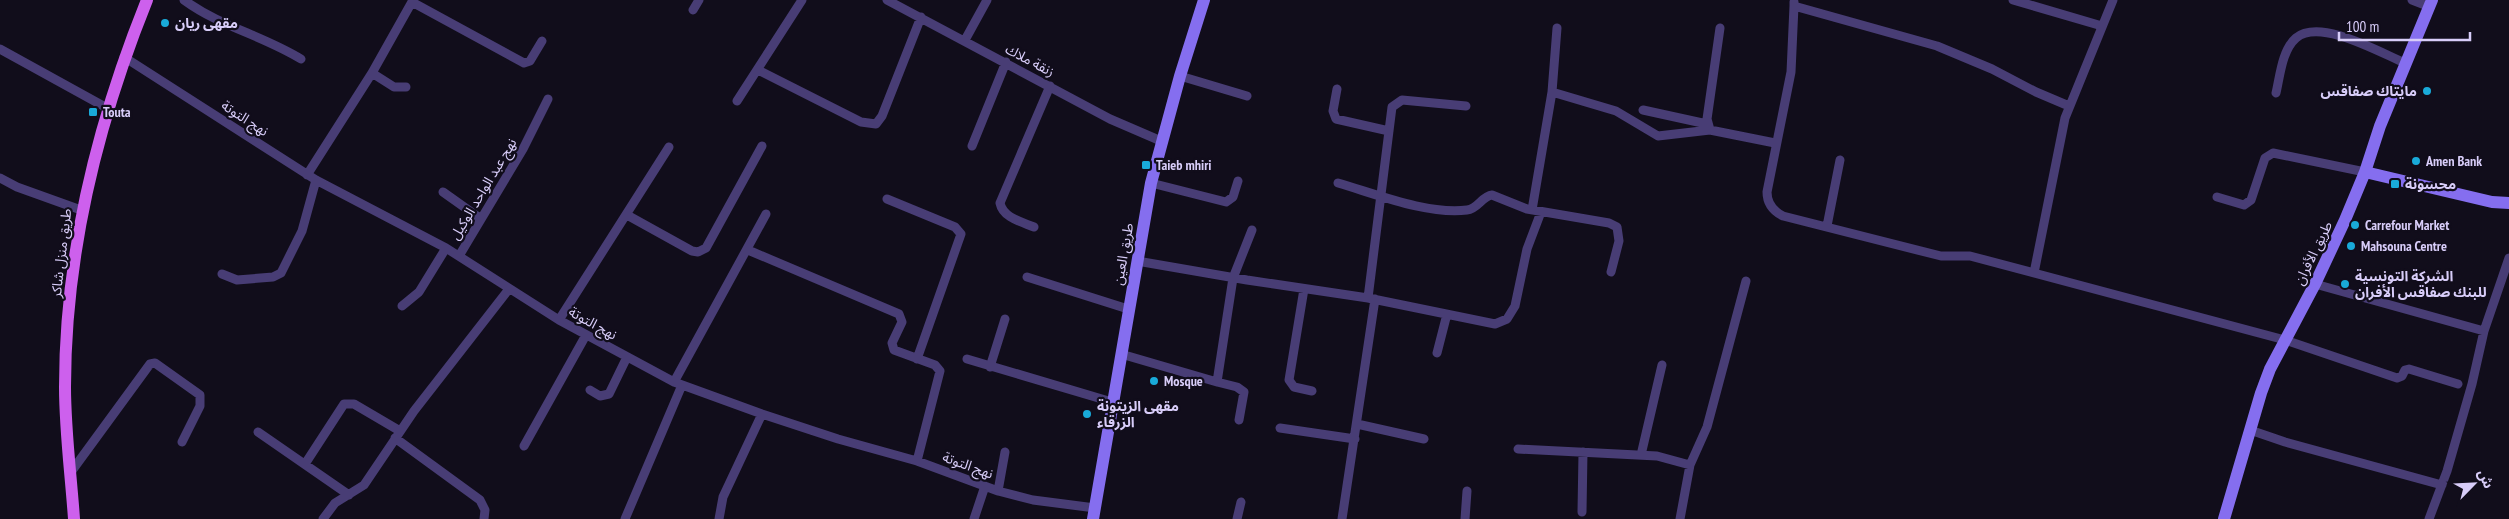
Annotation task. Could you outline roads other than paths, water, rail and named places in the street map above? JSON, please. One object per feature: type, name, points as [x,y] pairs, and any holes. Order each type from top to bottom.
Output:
[{"type":"main road","name":"طريق منزل شاكر","points":[[74,519],[65,387],[70,287],[81,210],[107,108],[124,57],[147,0]]},
{"type":"main road","name":"طريق العين","points":[[1094,514],[1151,183],[1161,141],[1204,0]]},
{"type":"main road","name":"طريق الأفران","points":[[2224,519],[2261,393],[2285,340],[2315,284],[2365,172],[2380,126],[2431,4]]},
{"type":"main road","points":[[2365,172],[2492,202],[2509,203]]},
{"type":"street","points":[[184,0],[210,18],[269,41],[301,59]]},
{"type":"street","points":[[693,10],[698,0]]},
{"type":"street","points":[[737,101],[802,0]]},
{"type":"street","name":"زنقة ملاك","points":[[887,0],[1110,119],[1161,141]]},
{"type":"street","points":[[965,40],[987,0]]},
{"type":"street","points":[[2013,0],[2102,26]]},
{"type":"street","points":[[2034,273],[2069,106],[2113,0]]},
{"type":"street","points":[[2412,0],[2431,4]]},
{"type":"street","points":[[307,175],[372,73],[413,1],[524,63],[530,61],[542,41]]},
{"type":"street","points":[[2069,106],[2036,92],[1992,69],[1937,46],[1794,3],[1790,72],[1767,192],[1770,204],[1775,211],[1784,216],[1941,256],[1970,256],[2285,340],[2397,378],[2410,369],[2458,384]]},
{"type":"street","points":[[758,70],[862,122],[876,124],[882,116],[921,17]]},
{"type":"street","points":[[1137,261],[1233,278],[1372,298],[1495,324],[1507,319],[1514,306],[1536,211],[1552,92],[1557,28]]},
{"type":"street","points":[[1708,127],[1720,28]]},
{"type":"street","points":[[2276,92],[2284,56],[2295,39],[2305,33],[2327,31],[2405,63]]},
{"type":"street","points":[[0,49],[107,108]]},
{"type":"street","name":"نهج التوتة","points":[[124,57],[307,175],[446,248],[559,320],[678,383],[762,414],[838,439],[917,461],[985,486],[1033,500],[1094,514]]},
{"type":"street","points":[[972,146],[1006,62]]},
{"type":"street","points":[[372,73],[394,87],[406,87]]},
{"type":"street","points":[[1180,76],[1247,96]]},
{"type":"street","points":[[1034,227],[1006,215],[1002,211],[1000,203],[1050,86]]},
{"type":"street","points":[[1337,89],[1333,112],[1336,119],[1389,131]]},
{"type":"street","points":[[1552,92],[1616,111],[1658,136],[1708,127]]},
{"type":"street","name":"نهج عبد الواحد الوكيل","points":[[459,256],[530,136],[548,98]]},
{"type":"street","points":[[1342,519],[1357,424],[1392,107],[1398,101],[1466,106]]},
{"type":"street","points":[[1643,110],[1775,143]]},
{"type":"street","points":[[627,215],[692,251],[702,252],[706,248],[762,146]]},
{"type":"street","points":[[559,320],[669,148]]},
{"type":"street","points":[[2217,197],[2244,205],[2248,204],[2265,158],[2273,152],[2365,172]]},
{"type":"street","points":[[1827,226],[1840,160]]},
{"type":"street","points":[[0,178],[17,187],[81,210]]},
{"type":"street","points":[[222,274],[237,280],[273,277],[281,273],[302,231],[316,180]]},
{"type":"street","points":[[1151,183],[1226,202],[1233,197],[1238,181]]},
{"type":"street","points":[[1338,183],[1411,204],[1460,210],[1473,208],[1487,196],[1492,195],[1536,211],[1608,223],[1616,227],[1619,241],[1611,272]]},
{"type":"street","points":[[443,192],[481,219]]},
{"type":"street","points":[[887,198],[955,227],[961,234],[917,359]]},
{"type":"street","points":[[625,519],[678,383],[766,214]]},
{"type":"street","points":[[1217,382],[1233,278],[1252,230]]},
{"type":"street","points":[[402,306],[419,292],[446,248]]},
{"type":"street","points":[[748,250],[899,314],[902,322],[892,343],[892,348],[900,354],[936,365],[940,371],[917,461]]},
{"type":"street","points":[[2429,519],[2442,485],[2472,384],[2484,331],[2509,258]]},
{"type":"street","points":[[1026,277],[1128,308]]},
{"type":"street","points":[[1680,519],[1690,465],[1707,427],[1746,281]]},
{"type":"street","points":[[2315,284],[2484,331]]},
{"type":"street","points":[[323,519],[332,506],[364,485],[421,401],[509,289]]},
{"type":"street","points":[[1304,289],[1289,380],[1294,387],[1312,391]]},
{"type":"street","points":[[1437,353],[1446,314]]},
{"type":"street","points":[[990,367],[1005,319]]},
{"type":"street","points":[[524,446],[586,335]]},
{"type":"street","points":[[1121,354],[1238,387],[1244,392],[1239,420]]},
{"type":"street","points":[[590,390],[600,396],[609,394],[627,357]]},
{"type":"street","points":[[967,359],[1112,402]]},
{"type":"street","points":[[70,472],[150,364],[155,363],[200,395],[200,406],[182,442]]},
{"type":"street","points":[[1641,455],[1662,365]]},
{"type":"street","points":[[305,464],[344,404],[354,404],[398,435],[480,500],[485,510],[484,519]]},
{"type":"street","points":[[719,519],[722,497],[762,414]]},
{"type":"street","points":[[1357,424],[1424,439]]},
{"type":"street","points":[[1280,428],[1355,439]]},
{"type":"street","points":[[2250,430],[2285,442],[2442,485]]},
{"type":"street","points":[[258,432],[349,495]]},
{"type":"street","points":[[1518,449],[1657,456],[1690,465]]},
{"type":"street","points":[[998,490],[1006,452]]},
{"type":"street","points":[[1582,512],[1583,452]]},
{"type":"street","points":[[974,519],[985,486]]},
{"type":"street","points":[[1465,519],[1468,491]]},
{"type":"street","points":[[1237,519],[1241,502]]},
{"type":"place","name":"مقهى ريان","points":[[165,23]]},
{"type":"place","name":"مايتاك صفاقس","points":[[2427,91]]},
{"type":"place","name":"Touta","points":[[93,112]]},
{"type":"place","name":"Amen Bank","points":[[2416,161]]},
{"type":"place","name":"Taieb mhiri","points":[[1146,165]]},
{"type":"place","name":"محسونة","points":[[2395,184]]},
{"type":"place","name":"Carrefour Market","points":[[2355,225]]},
{"type":"place","name":"Mahsouna Centre","points":[[2351,246]]},
{"type":"place","name":"الشركة التونسية للبنك صفاقس الأفران","points":[[2345,284]]},
{"type":"place","name":"Mosque","points":[[1154,381]]},
{"type":"place","name":"مقهى الزيتونة الزرقاء","points":[[1087,414]]}]
